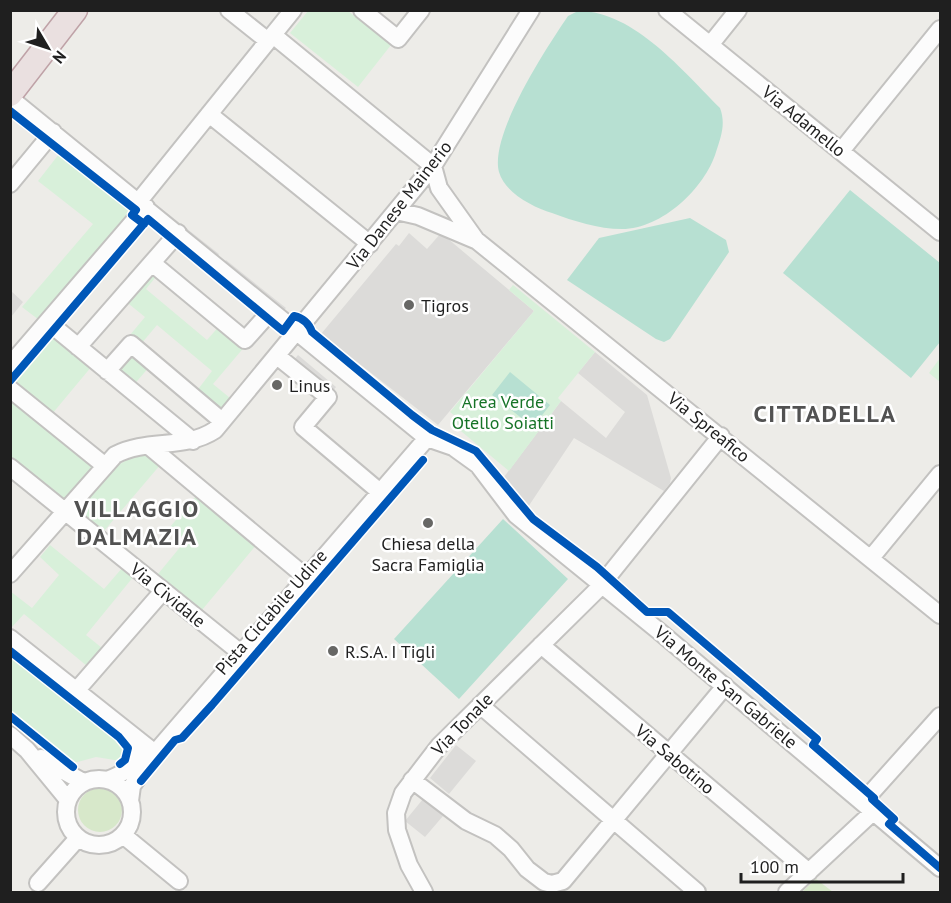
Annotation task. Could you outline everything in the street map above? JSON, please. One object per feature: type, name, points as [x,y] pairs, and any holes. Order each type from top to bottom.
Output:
[{"type":"highway","points":[[10,71],[57,10]]},
{"type":"highway","points":[[13,99],[75,10]]},
{"type":"street","points":[[229,10],[271,38],[433,166]]},
{"type":"street","points":[[10,365],[48,322],[143,204],[209,114],[293,10]]},
{"type":"street","points":[[362,10],[398,39],[421,10]]},
{"type":"street","name":"Via Danese Mainerio","points":[[193,441],[214,430],[222,421],[433,166],[531,10]]},
{"type":"street","name":"Via Adamello","points":[[667,10],[940,232]]},
{"type":"street","points":[[710,45],[738,10]]},
{"type":"street","points":[[840,151],[940,29]]},
{"type":"street","name":"Via Monte San Gabriele","points":[[13,99],[427,438],[453,447],[478,465],[516,516],[724,686],[940,868]]},
{"type":"street","points":[[209,114],[370,244]]},
{"type":"street","points":[[10,184],[53,132]]},
{"type":"street","name":"Via Spreafico","points":[[433,166],[439,188],[476,240],[940,615]]},
{"type":"street","name":"Via Spreafico","points":[[396,211],[417,216],[476,240]]},
{"type":"street","points":[[78,347],[178,233]]},
{"type":"street","points":[[152,263],[245,340],[271,311]]},
{"type":"street","points":[[48,322],[193,441]]},
{"type":"street","points":[[108,371],[131,345],[222,421]]},
{"type":"street","points":[[277,356],[328,397],[303,427],[380,492]]},
{"type":"street","points":[[10,389],[104,465]]},
{"type":"street","name":"Via Tonale","points":[[424,892],[409,865],[397,830],[396,813],[403,793],[438,746],[601,584],[721,436]]},
{"type":"street","points":[[83,782],[68,800],[66,820],[78,838],[96,845],[106,844],[123,835],[131,819],[132,786],[155,753],[427,438]]},
{"type":"street","points":[[10,574],[104,465],[116,455],[130,447],[193,441]]},
{"type":"street","points":[[149,446],[307,578]]},
{"type":"street","name":"Via Cividale","points":[[10,467],[242,654]]},
{"type":"street","points":[[871,558],[940,474]]},
{"type":"street","points":[[76,691],[163,591]]},
{"type":"street","points":[[10,638],[114,724],[134,745],[137,753],[128,768],[120,775],[107,780],[83,782],[27,750]]},
{"type":"street","name":"Via Sabotino","points":[[541,645],[808,872]]},
{"type":"street","points":[[412,780],[466,821],[495,836],[511,849],[527,869],[544,882],[552,884],[563,881],[724,686]]},
{"type":"street","points":[[480,705],[697,892]]},
{"type":"street","points":[[787,892],[868,806],[940,716]]},
{"type":"street","points":[[114,724],[155,753]]},
{"type":"street","points":[[10,735],[27,750],[68,800]]},
{"type":"street","points":[[107,780],[125,791],[130,801]]},
{"type":"street","points":[[123,835],[179,881]]},
{"type":"street","points":[[38,883],[78,838]]},
{"type":"shaded area","points":[[153,202],[219,254],[217,257],[152,204]]},
{"type":"shaded area","points":[[409,233],[427,249],[441,233],[534,311],[438,425],[321,334],[396,244],[399,246]]},
{"type":"shaded area","points":[[226,260],[286,308],[283,311],[224,263]]},
{"type":"shaded area","points":[[11,291],[23,302],[11,317]]},
{"type":"shaded area","points":[[595,352],[647,395],[671,478],[670,483],[664,491],[574,438],[528,507],[504,477],[561,401],[606,438],[625,412],[578,373]]},
{"type":"shaded area","points":[[298,355],[336,387],[332,392],[294,360]]},
{"type":"shaded area","points":[[456,745],[476,761],[449,794],[430,778]]},
{"type":"shaded area","points":[[423,799],[443,816],[425,837],[405,821]]},
{"type":"green space","points":[[308,11],[348,11],[391,45],[358,87],[290,33]]},
{"type":"green space","points":[[578,11],[598,13],[638,32],[674,61],[720,108],[722,114],[723,125],[720,141],[702,179],[680,204],[652,222],[637,227],[613,229],[595,226],[545,210],[513,193],[502,180],[499,172],[498,156],[503,136],[522,92],[568,16]]},
{"type":"green space","points":[[59,154],[130,208],[131,213],[39,320],[22,307],[93,224],[38,181]]},
{"type":"green space","points":[[850,190],[940,263],[940,342],[911,378],[783,273]]},
{"type":"green space","points":[[690,218],[726,240],[729,252],[670,339],[664,342],[656,339],[567,280],[599,238]]},
{"type":"green space","points":[[152,267],[159,273],[146,289],[207,340],[221,324],[246,345],[213,384],[230,398],[219,411],[196,392],[212,371],[157,325],[141,344],[130,335],[145,317],[124,300]]},
{"type":"green space","name":"Area Verde Otello Soiatti","points":[[513,285],[595,352],[558,398],[561,401],[509,471],[450,422],[455,416],[450,412],[534,311],[509,290]]},
{"type":"green space","points":[[54,335],[92,366],[52,414],[14,383]]},
{"type":"green space","points":[[131,350],[150,366],[132,387],[113,371]]},
{"type":"green space","points":[[940,358],[940,382],[929,373]]},
{"type":"green space","points":[[510,372],[550,405],[533,427],[492,395]]},
{"type":"green space","points":[[10,396],[96,467],[64,505],[11,460]]},
{"type":"green space","points":[[140,454],[149,454],[161,464],[104,531],[77,510],[97,485],[113,470]]},
{"type":"green space","points":[[197,495],[257,544],[202,610],[158,574],[186,540],[170,527]]},
{"type":"green space","points":[[503,519],[568,579],[459,699],[394,639]]},
{"type":"green space","points":[[50,545],[104,589],[123,567],[134,576],[86,635],[102,648],[87,666],[24,614],[11,628],[10,591],[32,608],[59,575],[40,557]]},
{"type":"green space","points":[[10,654],[71,703],[76,704],[117,739],[125,753],[121,761],[96,757],[74,763],[11,714]]},
{"type":"green space","points":[[100,788],[109,789],[116,794],[121,801],[121,819],[116,826],[109,831],[100,832],[91,831],[84,826],[79,819],[78,810],[79,801],[84,794],[91,789]]},
{"type":"green space","points":[[816,879],[833,892],[802,892]]},
{"type":"cycle path","points":[[10,111],[136,210],[132,215],[144,224]]},
{"type":"cycle path","points":[[10,381],[148,219],[283,331],[294,316],[303,320],[312,332],[412,415],[432,430],[476,451],[533,519],[597,567],[647,612],[668,612],[817,739],[813,745],[874,798],[872,799],[894,819],[889,824],[940,868]]},
{"type":"cycle path","name":"Pista Ciclabile Udine","points":[[141,781],[175,740],[182,738],[212,705],[423,460]]},
{"type":"cycle path","points":[[10,651],[119,737],[128,748],[125,760],[120,764]]},
{"type":"cycle path","points":[[10,716],[73,767]]},
{"type":"place","name":"Tigros","points":[[409,305]]},
{"type":"place","name":"Linus","points":[[277,385]]},
{"type":"place","name":"Chiesa della Sacra Famiglia","points":[[428,523]]},
{"type":"place","name":"R.S.A. I Tigli","points":[[333,651]]},
{"type":"district","name":"CITTADELLA","points":[[825,413]]},
{"type":"district","name":"VILLAGGIO DALMAZIA","points":[[137,522]]}]
